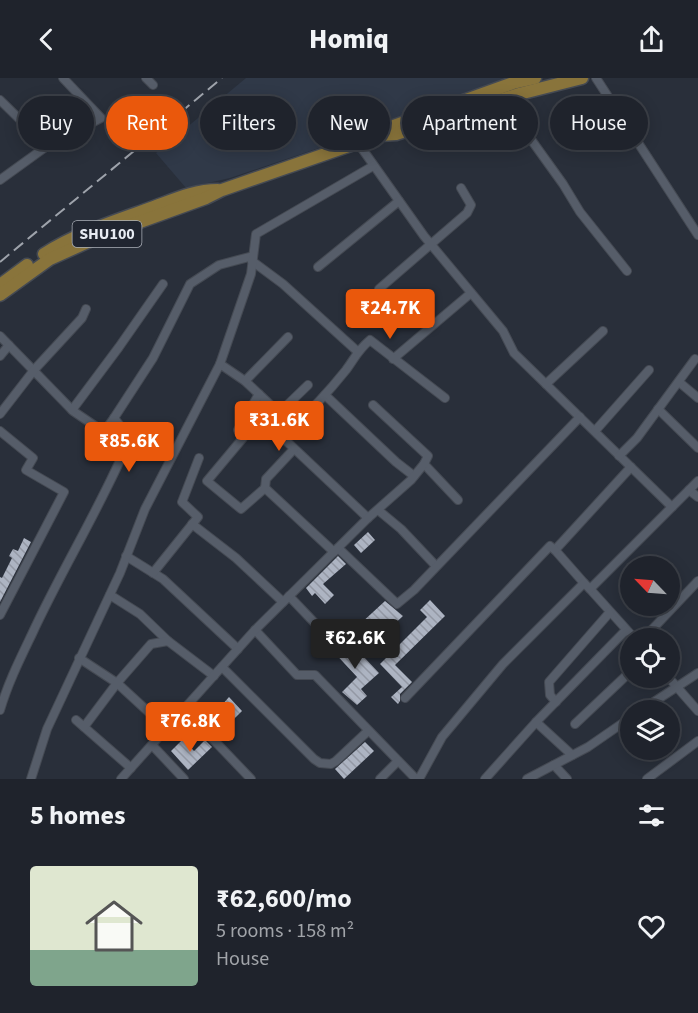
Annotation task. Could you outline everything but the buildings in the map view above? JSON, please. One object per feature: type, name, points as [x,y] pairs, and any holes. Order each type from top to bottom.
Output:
[{"type":"main road","name":"SHU100","points":[[390,129],[513,83],[535,78]]},
{"type":"main road","name":"SHU100","points":[[514,96],[582,78]]},
{"type":"main road","name":"SHU100","points":[[0,295],[50,259],[101,236],[222,190],[338,150]]},
{"type":"main road","name":"SHU100","points":[[0,285],[51,250],[83,233],[202,190],[222,190]]},
{"type":"street","points":[[63,78],[80,96]]},
{"type":"street","points":[[146,78],[153,85]]},
{"type":"street","points":[[596,78],[698,236]]},
{"type":"street","points":[[0,100],[18,118]]},
{"type":"street","points":[[94,111],[101,118],[94,122]]},
{"type":"street","points":[[538,149],[580,212],[627,271]]},
{"type":"street","points":[[0,180],[42,150]]},
{"type":"street","points":[[363,150],[431,244],[503,331],[514,352],[672,507]]},
{"type":"street","points":[[31,779],[47,729],[110,595],[145,509],[220,364],[251,274],[256,234],[373,166]]},
{"type":"street","points":[[379,288],[470,209],[471,205],[461,188]]},
{"type":"street","points":[[318,267],[399,201]]},
{"type":"street","points":[[0,336],[72,410],[104,432],[153,358],[190,284],[219,265],[253,259],[284,284],[357,351]]},
{"type":"street","points":[[72,410],[163,284]]},
{"type":"street","points":[[393,359],[471,293]]},
{"type":"street","points":[[0,414],[34,370],[82,318],[86,309]]},
{"type":"street","points":[[546,384],[603,331]]},
{"type":"street","points":[[246,381],[288,337]]},
{"type":"street","points":[[368,518],[283,438],[312,410],[347,368],[357,351],[370,340],[445,398]]},
{"type":"street","points":[[0,356],[9,345]]},
{"type":"street","points":[[619,456],[637,438],[695,359]]},
{"type":"street","points":[[220,364],[246,381],[293,426]]},
{"type":"street","points":[[595,431],[649,370]]},
{"type":"street","points":[[679,382],[698,399]]},
{"type":"street","points":[[279,413],[308,385]]},
{"type":"street","points":[[259,394],[238,430],[243,438],[207,482],[241,509],[265,488],[266,479],[294,449]]},
{"type":"street","points":[[325,395],[414,476]]},
{"type":"street","points":[[76,720],[127,775],[255,630],[368,518],[414,476],[428,456],[373,405]]},
{"type":"street","points":[[658,410],[698,448]]},
{"type":"street","points":[[265,488],[397,604],[580,417]]},
{"type":"street","points":[[0,710],[6,687],[55,584],[111,483],[130,438],[114,418]]},
{"type":"street","points":[[0,431],[33,458],[26,470],[64,492],[0,615]]},
{"type":"street","points":[[153,573],[198,517],[182,502],[199,458]]},
{"type":"street","points":[[424,464],[458,500]]},
{"type":"street","points":[[555,550],[631,467]]},
{"type":"street","points":[[255,630],[297,675],[315,675],[417,779],[442,737],[503,664],[698,481]]},
{"type":"street","points":[[689,490],[698,497]]},
{"type":"street","points":[[378,510],[401,529],[436,566]]},
{"type":"street","points":[[192,524],[286,599],[329,638]]},
{"type":"street","points":[[405,698],[549,546],[624,628]]},
{"type":"street","points":[[126,556],[163,579],[238,649]]},
{"type":"street","points":[[654,628],[696,586]]},
{"type":"street","points":[[110,595],[140,614],[168,641],[214,676]]},
{"type":"street","points":[[556,702],[550,695],[549,682],[610,612]]},
{"type":"street","points":[[489,778],[536,722],[620,636]]},
{"type":"street","points":[[84,727],[117,683],[151,644],[168,641]]},
{"type":"street","points":[[79,658],[117,683],[167,729]]},
{"type":"street","points":[[222,667],[302,748],[321,763],[331,764],[336,761],[368,731]]},
{"type":"street","points":[[680,684],[698,673]]},
{"type":"street","points":[[575,724],[620,681]]},
{"type":"street","points":[[656,700],[673,688]]},
{"type":"street","points":[[678,688],[698,711]]},
{"type":"street","points":[[184,710],[251,779]]},
{"type":"street","points":[[536,722],[572,755]]},
{"type":"street","points":[[527,779],[588,747],[620,725]]},
{"type":"street","points":[[647,779],[698,741]]},
{"type":"street","points":[[152,745],[184,779]]},
{"type":"street","points":[[380,779],[399,761]]},
{"type":"street","points":[[554,765],[567,779]]},
{"type":"shaded area","points":[[246,78],[513,78],[464,96],[402,96],[402,119],[390,123],[390,96],[308,96],[308,150],[313,150],[230,178],[186,188],[156,153],[160,150],[188,150],[188,126],[200,116],[200,150],[296,150],[296,96],[224,96]]},
{"type":"railway","points":[[0,262],[222,78]]}]
